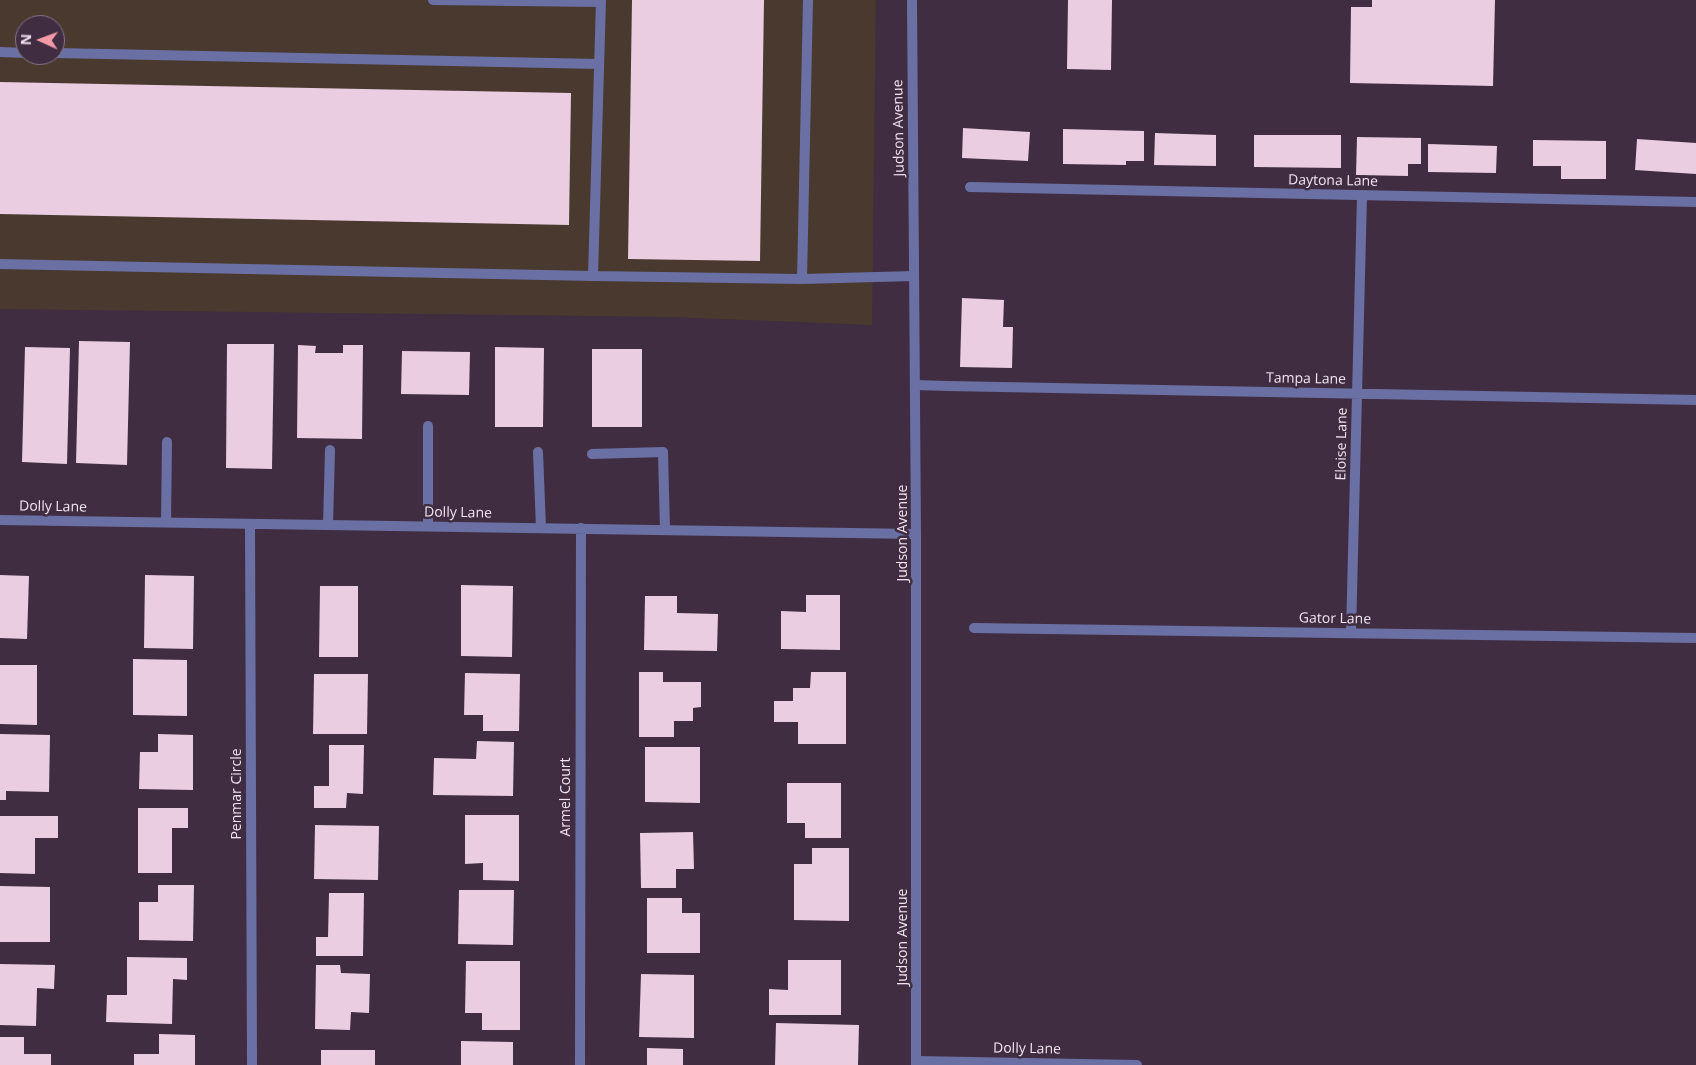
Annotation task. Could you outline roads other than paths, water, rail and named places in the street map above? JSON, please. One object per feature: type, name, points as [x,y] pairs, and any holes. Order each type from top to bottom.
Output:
[{"type":"street","points":[[433,0],[601,1],[593,276]]},
{"type":"street","points":[[802,279],[808,0]]},
{"type":"street","name":"Judson Avenue","points":[[912,0],[916,534],[916,1063]]},
{"type":"street","points":[[0,52],[15,53]]},
{"type":"street","points":[[65,53],[599,64]]},
{"type":"street","name":"Daytona Lane","points":[[970,187],[1696,202]]},
{"type":"street","name":"Eloise Lane","points":[[1351,633],[1362,196]]},
{"type":"street","points":[[0,264],[802,279],[914,276]]},
{"type":"street","name":"Tampa Lane","points":[[915,385],[1696,400]]},
{"type":"street","points":[[428,426],[428,526]]},
{"type":"street","points":[[166,522],[167,442]]},
{"type":"street","points":[[328,525],[330,450]]},
{"type":"street","points":[[538,452],[541,528]]},
{"type":"street","points":[[592,454],[663,452],[665,530]]},
{"type":"street","name":"Dolly Lane","points":[[0,520],[916,534]]},
{"type":"street","name":"Penmar Circle","points":[[250,524],[252,1065]]},
{"type":"street","name":"Armel Court","points":[[580,1065],[581,528]]},
{"type":"street","name":"Gator Lane","points":[[974,628],[1696,638]]},
{"type":"street","name":"Dolly Lane","points":[[916,1063],[1137,1065]]}]
